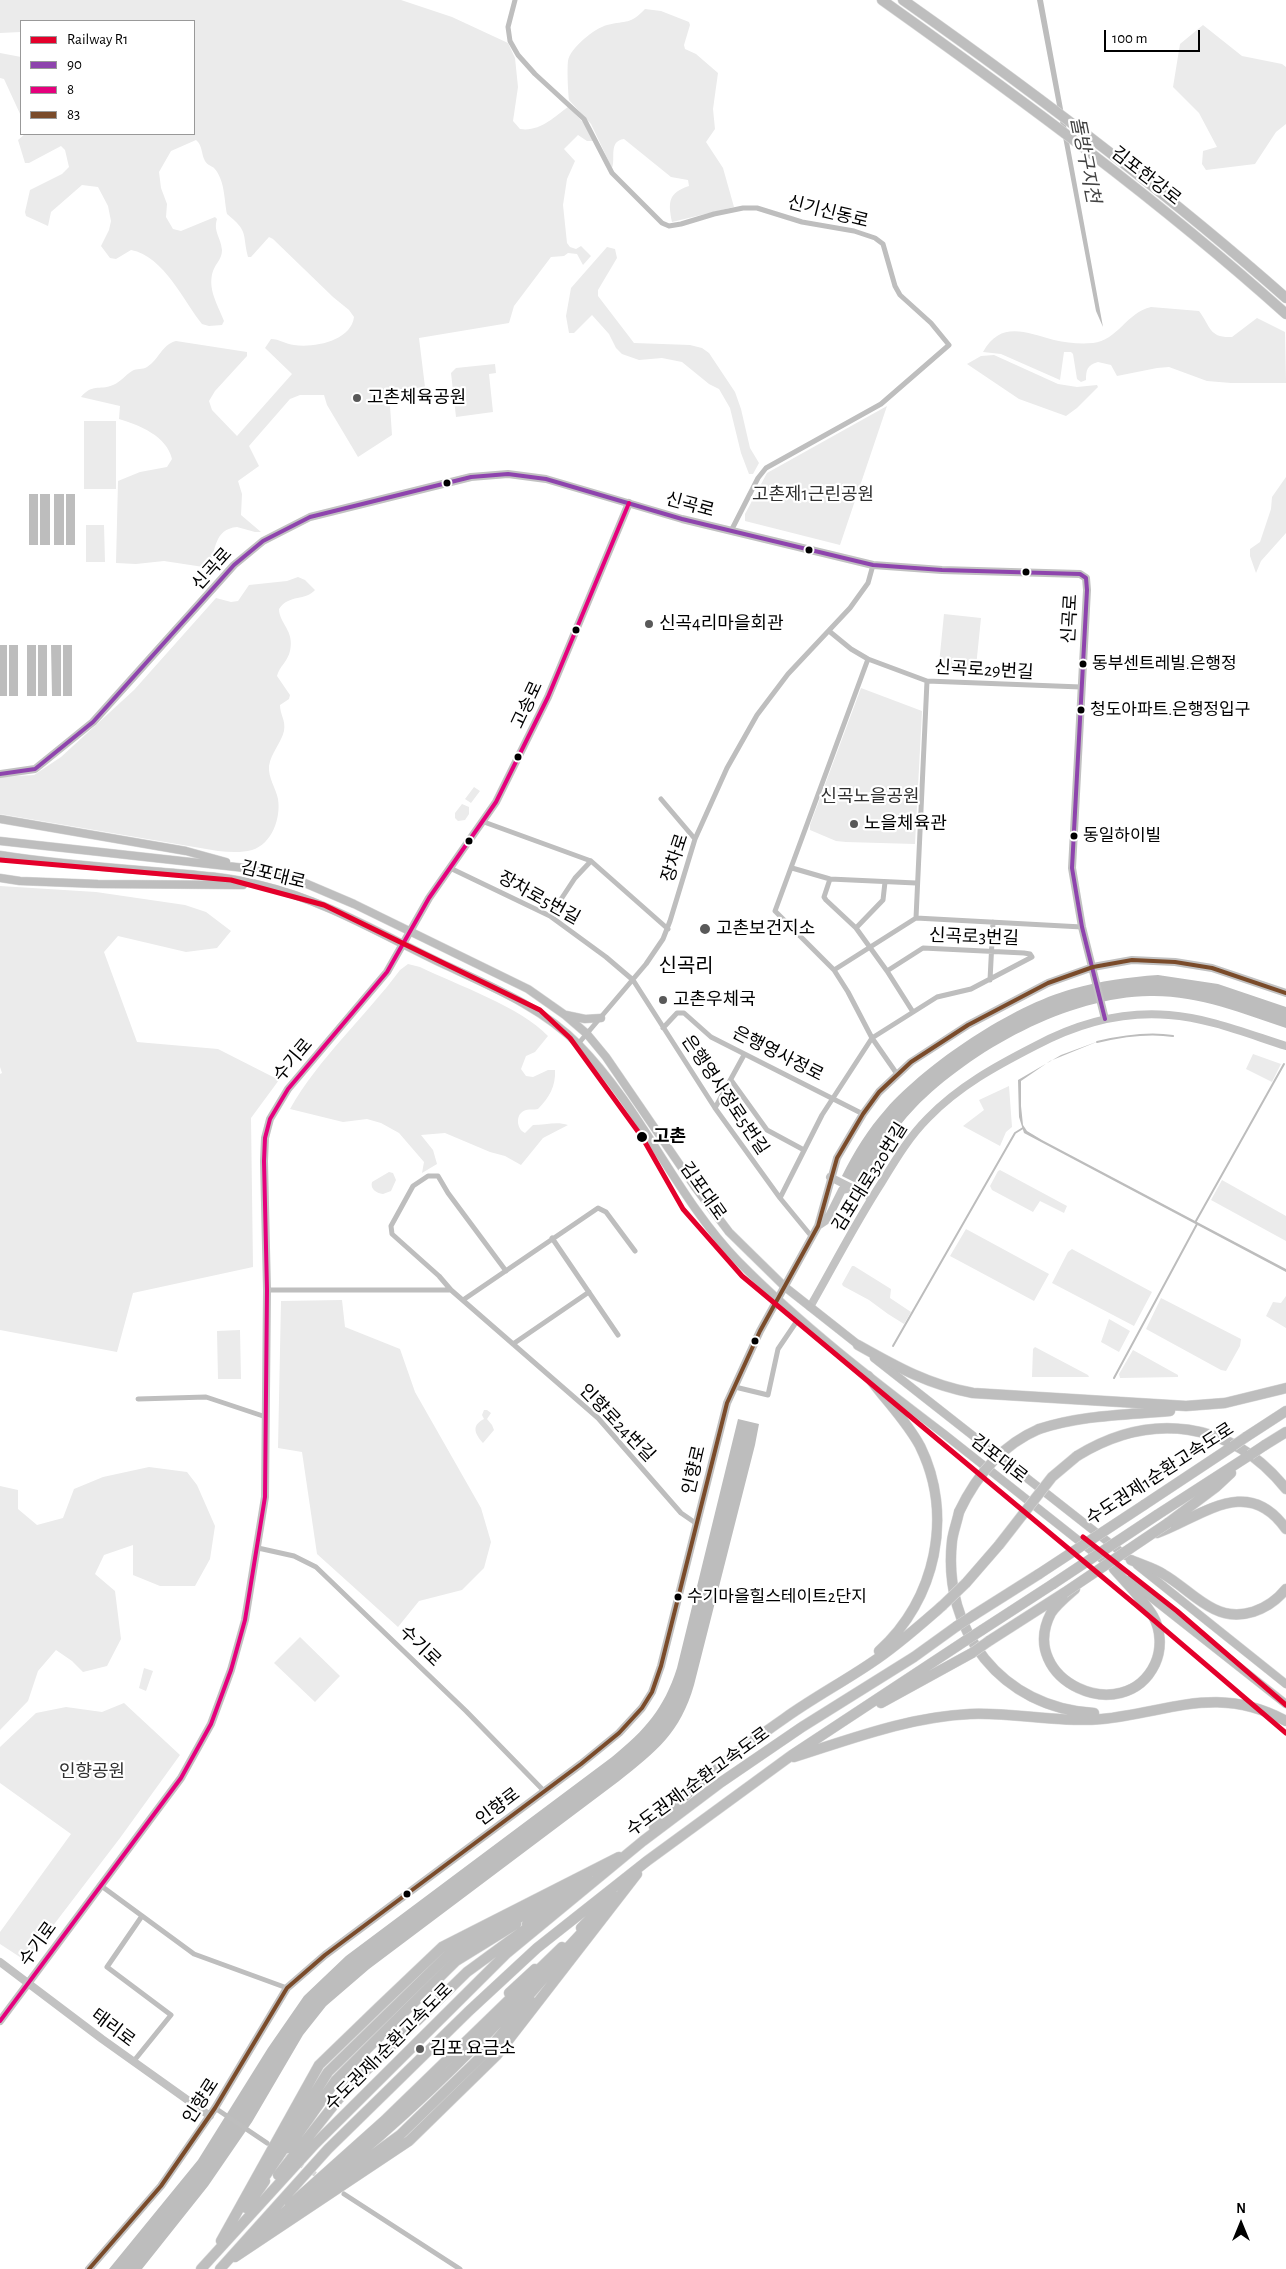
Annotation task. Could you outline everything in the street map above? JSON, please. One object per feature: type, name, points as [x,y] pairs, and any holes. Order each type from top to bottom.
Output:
[{"type":"highway","name":"김포한강로","points":[[882,0],[1000,85],[1171,215],[1286,314]]},
{"type":"highway","name":"김포한강로","points":[[903,0],[1002,70],[1172,200],[1286,298]]},
{"type":"highway","points":[[858,1345],[916,1377],[951,1389],[974,1393],[1155,1405],[1225,1403]]},
{"type":"highway","points":[[852,1675],[902,1627],[916,1604],[933,1561],[937,1527],[934,1486],[925,1458],[901,1416],[884,1399],[868,1376]]},
{"type":"highway","points":[[1129,1715],[1086,1713],[1039,1700],[1017,1689],[986,1662],[965,1631],[953,1589],[952,1539],[959,1512],[977,1481],[989,1466],[1014,1442],[1039,1428],[1062,1421],[1086,1417],[1188,1409],[1225,1403],[1286,1388]]},
{"type":"highway","name":"수도권제1순환고속도로","points":[[201,2269],[315,2144],[492,1967],[635,1848],[750,1762],[802,1726],[914,1657],[957,1626],[1286,1411]]},
{"type":"highway","points":[[212,2257],[346,2091],[467,1972],[635,1848],[684,1796],[785,1717],[904,1640],[966,1582],[999,1546],[1052,1477],[1077,1456],[1104,1441],[1128,1432],[1154,1428],[1189,1430],[1225,1439],[1247,1451],[1263,1464],[1286,1489]]},
{"type":"highway","name":"수도권제1순환고속도로","points":[[222,2267],[322,2156],[490,1991],[537,1948],[648,1861],[783,1761],[1286,1432]]},
{"type":"highway","points":[[1171,1525],[1216,1488],[1250,1455]]},
{"type":"highway","points":[[823,1734],[972,1653],[1066,1594],[1094,1572],[1153,1534],[1171,1525],[1212,1507],[1237,1503],[1255,1505],[1268,1511],[1286,1529]]},
{"type":"highway","points":[[1131,1560],[1163,1574],[1200,1601],[1215,1610],[1228,1614],[1251,1613],[1262,1609],[1273,1603],[1286,1589]]},
{"type":"highway","points":[[1066,1594],[1052,1613],[1047,1626],[1046,1649],[1054,1669],[1063,1680],[1077,1689],[1089,1693],[1107,1694],[1125,1691],[1136,1686],[1154,1666],[1159,1650],[1159,1633],[1153,1616],[1114,1569]]},
{"type":"highway","points":[[783,1761],[887,1727],[936,1717],[972,1714],[1089,1719],[1129,1715],[1182,1704],[1218,1701],[1247,1706],[1286,1721]]},
{"type":"highway","points":[[212,2257],[319,2065],[442,1947],[635,1848]]},
{"type":"highway","points":[[212,2257],[331,2076],[452,1958],[635,1848]]},
{"type":"highway","points":[[222,2267],[409,2141],[497,2055],[648,1861]]},
{"type":"highway","points":[[222,2267],[397,2130],[486,2044],[648,1861]]},
{"type":"highway","points":[[222,2267],[648,1861]]},
{"type":"main road","points":[[0,819],[186,851],[245,868]]},
{"type":"main road","name":"김포대로","points":[[0,841],[245,868],[281,876],[320,889],[528,989],[565,1014],[587,1034],[606,1056],[712,1212],[744,1248],[785,1287],[1286,1684]]},
{"type":"main road","name":"김포대로","points":[[0,855],[52,863],[213,877],[259,884],[308,899],[520,1001],[554,1024],[578,1044],[602,1072],[716,1235],[778,1300],[868,1376],[1286,1704]]},
{"type":"main road","points":[[0,878],[20,881],[98,884],[217,886],[259,884]]},
{"type":"main road","points":[[565,1014],[585,1019],[601,1018]]},
{"type":"street","name":"신기신동로","points":[[515,0],[508,27],[510,41],[518,54],[535,74],[584,119],[612,173],[662,223],[669,226],[729,211],[757,208],[802,222],[854,231],[875,238],[883,244],[895,286],[900,295],[931,323],[949,345],[881,404],[766,468],[758,478],[731,531]]},
{"type":"street","name":"신곡로","points":[[0,774],[35,769],[75,738],[108,707],[240,558],[263,541],[295,524],[320,514],[455,480],[490,474],[523,475],[546,479],[731,531],[873,566],[1084,575],[1087,590],[1072,868],[1082,927],[1104,1015]]},
{"type":"street","name":"고송로","points":[[409,932],[450,868],[484,822],[508,780],[548,697],[629,503]]},
{"type":"street","points":[[829,631],[865,588],[873,566]]},
{"type":"street","name":"신곡로29번길","points":[[829,631],[851,649],[868,659],[927,681],[1081,687]]},
{"type":"street","name":"장차로","points":[[578,1044],[633,980],[656,949],[668,929],[695,839],[731,760],[761,710],[788,674],[829,631]]},
{"type":"street","points":[[868,659],[775,911],[834,970],[872,1038],[897,1074]]},
{"type":"street","name":"신곡로3번길","points":[[916,918],[916,883],[927,681]]},
{"type":"street","points":[[661,799],[695,839]]},
{"type":"street","points":[[484,822],[591,861],[668,929]]},
{"type":"street","points":[[550,916],[575,878],[591,861]]},
{"type":"street","name":"장차로5번길","points":[[450,868],[550,916],[606,957],[633,980]]},
{"type":"street","points":[[792,868],[830,879],[916,883]]},
{"type":"street","points":[[830,879],[824,897],[856,928],[872,947],[913,1012]]},
{"type":"street","points":[[856,928],[883,900],[885,882]]},
{"type":"street","name":"신곡로3번길","points":[[834,970],[916,918],[1082,927]]},
{"type":"street","points":[[990,980],[993,922]]},
{"type":"street","name":"수기로","points":[[0,2021],[180,1778],[211,1724],[222,1698],[239,1644],[258,1548],[265,1497],[267,1290],[263,1200],[264,1146],[270,1119],[288,1089],[353,1010],[388,972],[409,932]]},
{"type":"street","name":"신곡로3번길","points":[[872,1038],[941,995],[966,992],[1032,957],[1028,954],[923,948],[887,971]]},
{"type":"street","points":[[785,1287],[818,1226],[836,1158],[863,1114],[879,1092],[897,1074],[942,1041],[1014,1000],[1061,977],[1132,960],[1175,962],[1212,968],[1286,993]]},
{"type":"street","name":"은행영사정로5번길","points":[[633,980],[715,1108],[780,1198],[812,1237]]},
{"type":"street","name":"은행영사정로","points":[[663,1028],[677,1012],[684,1013],[707,1035],[863,1114]]},
{"type":"street","name":"김포대로320번길","points":[[810,1307],[872,1198],[916,1130],[956,1093],[988,1071],[1040,1043],[1104,1015],[1149,1014],[1184,1016],[1286,1046]]},
{"type":"street","points":[[780,1198],[832,1098],[872,1038]]},
{"type":"street","points":[[715,1108],[744,1054]]},
{"type":"street","name":"은행영사정로5번길","points":[[731,1080],[767,1130],[804,1150]]},
{"type":"street","name":"인향로24번길","points":[[506,1271],[452,1199],[438,1176],[428,1176],[413,1186],[394,1219],[391,1230],[397,1239],[439,1276],[451,1290],[598,1418],[681,1513],[697,1524]]},
{"type":"street","points":[[830,1177],[872,1198]]},
{"type":"street","points":[[818,1226],[827,1220],[842,1190],[852,1188]]},
{"type":"street","points":[[463,1300],[592,1210],[602,1209],[635,1251]]},
{"type":"street","points":[[552,1238],[618,1335]]},
{"type":"street","name":"인향로","points":[[89,2269],[161,2186],[210,2116],[287,1988],[325,1955],[545,1792],[627,1725],[648,1698],[660,1666],[697,1524],[721,1420],[753,1343],[785,1287]]},
{"type":"street","points":[[267,1290],[451,1290]]},
{"type":"street","points":[[513,1344],[589,1292]]},
{"type":"street","points":[[735,1387],[768,1395],[778,1350],[799,1318]]},
{"type":"street","points":[[138,1399],[206,1397],[266,1417]]},
{"type":"street","name":"수기로","points":[[258,1548],[294,1556],[316,1568],[459,1704],[545,1792]]},
{"type":"street","points":[[100,1884],[194,1954],[287,1988]]},
{"type":"street","points":[[133,2062],[171,2015],[107,1966],[142,1916]]},
{"type":"street","name":"태리로","points":[[0,1962],[133,2062],[210,2116]]},
{"type":"street","points":[[215,2108],[267,2143]]},
{"type":"street","points":[[344,2194],[460,2269]]},
{"type":"green space","points":[[0,0],[401,0],[452,17],[508,43],[515,58],[518,87],[513,121],[520,129],[540,126],[568,107],[583,122],[593,141],[587,141],[578,135],[564,149],[575,161],[567,179],[563,205],[567,243],[570,247],[576,249],[581,246],[591,256],[583,265],[577,254],[568,253],[564,256],[551,257],[514,306],[509,323],[419,338],[425,387],[389,391],[392,435],[358,457],[327,405],[324,395],[300,395],[290,399],[249,446],[259,466],[238,481],[242,494],[241,515],[261,532],[237,527],[224,532],[217,542],[210,568],[164,561],[136,564],[116,563],[118,481],[140,472],[167,467],[172,459],[169,451],[158,438],[143,428],[119,419],[120,406],[81,397],[89,390],[108,387],[132,371],[147,367],[163,349],[176,341],[247,352],[247,356],[215,391],[209,401],[212,410],[237,436],[292,374],[265,348],[271,339],[302,346],[321,344],[346,332],[354,317],[349,310],[273,239],[269,237],[251,257],[248,257],[242,229],[227,214],[218,173],[205,161],[200,145],[196,140],[171,151],[159,172],[161,188],[167,204],[166,217],[173,229],[181,231],[215,217],[217,219],[216,227],[222,253],[213,271],[211,284],[224,321],[222,325],[209,326],[202,324],[163,270],[143,254],[131,250],[116,259],[110,258],[101,246],[111,221],[108,206],[98,187],[82,185],[51,212],[48,226],[26,216],[25,212],[30,190],[62,174],[69,167],[65,150],[61,146],[29,163],[25,163],[18,140],[24,135],[195,135],[195,20],[20,20],[20,32],[0,33]]},
{"type":"green space","points":[[645,9],[661,11],[689,22],[690,25],[684,45],[685,49],[696,54],[718,73],[713,109],[715,129],[706,142],[723,168],[734,207],[672,222],[671,199],[677,192],[689,186],[688,180],[671,177],[624,139],[619,140],[614,147],[612,168],[591,124],[569,100],[568,61],[573,50],[596,30],[607,25],[632,20]]},
{"type":"green space","points":[[1203,25],[1242,56],[1282,64],[1286,67],[1286,124],[1276,132],[1255,164],[1206,170],[1202,164],[1203,151],[1217,147],[1199,113],[1173,87],[1180,44]]},
{"type":"green space","points":[[0,53],[20,57],[20,114],[4,79],[0,78]]},
{"type":"green space","points":[[607,247],[615,249],[617,258],[598,290],[598,296],[634,343],[690,345],[702,348],[709,353],[735,392],[750,448],[759,463],[753,474],[749,474],[741,453],[730,408],[719,389],[709,384],[682,362],[662,358],[639,360],[622,354],[616,348],[609,334],[592,315],[574,333],[569,333],[566,316],[571,288]]},
{"type":"green space","points":[[1151,307],[1199,311],[1211,330],[1224,337],[1232,337],[1257,318],[1285,332],[1286,383],[1207,381],[1169,367],[1117,376],[1111,365],[1098,362],[1089,366],[1086,380],[1081,382],[1077,379],[1073,354],[1071,352],[1064,352],[1060,380],[1001,354],[983,352],[990,342],[998,336],[1006,332],[1015,331],[1069,343],[1101,341],[1116,332],[1135,314]]},
{"type":"green space","points":[[994,355],[1058,384],[1077,387],[1097,385],[1098,387],[1066,416],[1019,399],[967,364],[981,356]]},
{"type":"green space","points":[[495,364],[496,373],[489,374],[493,412],[456,417],[451,373],[456,368]]},
{"type":"green space","name":"고촌제1근린공원","points":[[887,406],[840,545],[745,521],[745,514],[767,473]]},
{"type":"green space","points":[[84,421],[116,421],[116,489],[84,489]]},
{"type":"green space","points":[[1286,477],[1286,533],[1261,561],[1256,573],[1250,556],[1250,549],[1260,542],[1271,509],[1272,497]]},
{"type":"green space","points":[[86,525],[104,525],[105,562],[86,562]]},
{"type":"green space","points":[[298,577],[305,580],[315,590],[307,596],[288,601],[279,609],[281,619],[289,633],[291,644],[289,655],[277,676],[290,695],[289,699],[280,705],[284,731],[269,766],[278,799],[278,814],[270,836],[259,847],[248,851],[218,851],[0,814],[0,777],[34,775],[61,757],[134,690],[216,598],[231,602],[238,601],[249,585],[287,581]]},
{"type":"green space","points":[[944,614],[981,618],[976,667],[939,664]]},
{"type":"green space","name":"신곡노을공원","points":[[861,688],[922,711],[915,844],[836,841],[810,830],[810,825]]},
{"type":"green space","points":[[474,787],[480,791],[471,803],[465,799]]},
{"type":"green space","points":[[462,804],[469,807],[469,814],[465,820],[458,821],[455,818],[455,813]]},
{"type":"green space","points":[[0,886],[96,892],[185,905],[206,912],[231,931],[217,948],[186,952],[118,936],[104,952],[137,1042],[218,1049],[279,1080],[251,1118],[253,1267],[133,1293],[117,1352],[0,1330],[0,1074],[2,1073],[0,1067]]},
{"type":"green space","points":[[408,964],[420,967],[488,997],[536,1025],[548,1036],[535,1052],[526,1056],[521,1069],[526,1076],[533,1077],[548,1070],[555,1070],[553,1086],[538,1109],[526,1110],[520,1114],[518,1125],[525,1133],[533,1125],[555,1123],[568,1125],[543,1138],[521,1165],[505,1156],[490,1152],[445,1133],[421,1135],[433,1150],[437,1164],[422,1173],[424,1162],[399,1133],[381,1123],[367,1119],[343,1122],[290,1109],[328,1055],[400,970]]},
{"type":"green space","points":[[1253,1054],[1281,1064],[1272,1082],[1246,1069]]},
{"type":"green space","points":[[1009,1086],[1012,1127],[1006,1132],[1000,1146],[963,1126],[984,1110],[979,1100]]},
{"type":"green space","points":[[1000,1170],[1067,1206],[1064,1213],[1040,1201],[1033,1212],[992,1190],[990,1186]]},
{"type":"green space","points":[[389,1172],[393,1173],[396,1180],[391,1191],[383,1194],[376,1192],[372,1187],[372,1182]]},
{"type":"green space","points":[[1222,1180],[1286,1216],[1286,1241],[1211,1200]]},
{"type":"green space","points":[[966,1229],[1049,1274],[1034,1301],[950,1256]]},
{"type":"green space","points":[[1072,1249],[1152,1292],[1134,1326],[1052,1283],[1068,1252]]},
{"type":"green space","points":[[852,1266],[891,1289],[890,1298],[911,1312],[904,1324],[869,1300],[843,1286],[842,1284]]},
{"type":"green space","points":[[1286,1296],[1286,1328],[1266,1316],[1273,1302],[1281,1303]]},
{"type":"green space","points":[[1161,1298],[1241,1339],[1240,1346],[1226,1371],[1146,1329]]},
{"type":"green space","points":[[342,1300],[345,1327],[400,1349],[415,1392],[481,1508],[491,1542],[484,1568],[462,1590],[419,1601],[398,1627],[317,1554],[302,1452],[278,1448],[281,1301]]},
{"type":"green space","points":[[1109,1319],[1130,1331],[1119,1352],[1101,1342]]},
{"type":"green space","points":[[240,1330],[241,1379],[218,1379],[217,1331]]},
{"type":"green space","points":[[1035,1347],[1089,1377],[1032,1377],[1033,1349]]},
{"type":"green space","points":[[1133,1350],[1178,1375],[1178,1377],[1120,1378],[1119,1374]]},
{"type":"green space","points":[[484,1410],[491,1413],[487,1419],[494,1430],[483,1443],[478,1437],[476,1428],[484,1419],[482,1415]]},
{"type":"green space","points":[[149,1467],[187,1472],[197,1485],[215,1526],[210,1559],[195,1586],[160,1586],[133,1575],[133,1545],[104,1555],[95,1574],[115,1591],[121,1639],[107,1666],[83,1672],[72,1661],[56,1650],[38,1671],[28,1701],[0,1730],[0,1486],[18,1490],[18,1509],[37,1525],[63,1518],[74,1489],[103,1477]]},
{"type":"green space","points":[[300,1637],[340,1676],[315,1702],[274,1663]]},
{"type":"green space","points":[[144,1668],[153,1671],[146,1691],[139,1688]]},
{"type":"green space","name":"인향공원","points":[[124,1703],[180,1755],[120,1838],[26,1961],[0,1944],[0,1932],[71,1834],[0,1783],[0,1747],[36,1713],[66,1707],[102,1712]]},
{"type":"shaded area","points":[[1037,0],[1043,0],[1103,327],[1096,311]]},
{"type":"shaded area","points":[[29,494],[38,494],[38,545],[29,545]]},
{"type":"shaded area","points":[[40,494],[50,494],[50,545],[40,545]]},
{"type":"shaded area","points":[[54,494],[64,494],[64,545],[54,545]]},
{"type":"shaded area","points":[[66,494],[75,494],[75,545],[66,545]]},
{"type":"shaded area","points":[[0,645],[7,645],[7,696],[0,696]]},
{"type":"shaded area","points":[[9,645],[18,645],[18,696],[9,696]]},
{"type":"shaded area","points":[[27,645],[36,645],[36,696],[27,696]]},
{"type":"shaded area","points":[[38,645],[47,645],[47,696],[38,696]]},
{"type":"shaded area","points":[[51,645],[61,645],[61,696],[52,696]]},
{"type":"shaded area","points":[[63,645],[72,645],[72,696],[63,696]]},
{"type":"shaded area","points":[[1158,975],[1218,984],[1286,1007],[1286,1028],[1219,1006],[1168,996],[1119,999],[1087,1006],[1023,1031],[993,1047],[964,1066],[915,1108],[899,1126],[860,1185],[842,1176],[851,1158],[873,1125],[904,1091],[947,1055],[997,1022],[1048,997],[1072,989],[1115,980]]},
{"type":"shaded area","points":[[1099,1041],[1052,1060],[1061,1055]]},
{"type":"shaded area","points":[[1046,1064],[1021,1081],[1023,1125],[1027,1131],[1286,1269],[1286,1272],[1024,1133],[1019,1117],[1018,1080]]},
{"type":"shaded area","points":[[738,1419],[759,1424],[755,1445],[694,1685],[682,1716],[666,1740],[619,1781],[369,1969],[326,2006],[303,2035],[252,2122],[208,2186],[142,2269],[109,2269],[198,2160],[268,2048],[304,1996],[346,1956],[612,1757],[644,1728],[652,1718],[666,1695],[677,1668]]},
{"type":"waterway","points":[[1097,1042],[1135,1035],[1173,1036]]},
{"type":"waterway","points":[[1196,1221],[1284,1064]]},
{"type":"waterway","points":[[893,1346],[1015,1133],[1023,1128]]},
{"type":"waterway","points":[[1114,1378],[1197,1224]]},
{"type":"tunnel","points":[[280,2151],[321,2178]]},
{"type":"rail line","name":"R1","points":[[0,860],[231,880],[324,905],[540,1010],[570,1038],[642,1137],[683,1209],[742,1276],[1136,1605],[1286,1733]]},
{"type":"rail line","name":"R1","points":[[1083,1537],[1177,1611],[1286,1705]]},
{"type":"transit line","name":"90","points":[[0,774],[35,769],[93,722],[234,565],[263,541],[310,517],[471,477],[508,474],[546,479],[682,519],[873,565],[942,570],[1080,574],[1086,578],[1087,590],[1072,868],[1082,927],[1105,1019]]},
{"type":"transit line","name":"8","points":[[0,2021],[181,1778],[211,1724],[231,1670],[245,1620],[265,1497],[267,1290],[264,1161],[265,1138],[270,1119],[288,1089],[387,972],[429,898],[496,802],[548,697],[629,503]]},
{"type":"transit line","name":"83","points":[[89,2269],[161,2186],[215,2108],[287,1988],[325,1955],[581,1764],[619,1733],[642,1708],[652,1692],[661,1666],[727,1403],[760,1331],[818,1226],[837,1158],[863,1114],[879,1092],[911,1062],[968,1025],[1048,983],[1093,967],[1132,960],[1175,962],[1212,968],[1286,993]]},
{"type":"place","name":"고촌체육공원","points":[[357,398]]},
{"type":"place","name":"신곡4리마을회관","points":[[649,624]]},
{"type":"place","name":"동부센트레빌.은행정","points":[[1083,664]]},
{"type":"place","name":"청도아파트.은행정입구","points":[[1081,710]]},
{"type":"place","name":"노을체육관","points":[[854,824]]},
{"type":"place","name":"동일하이빌","points":[[1074,836]]},
{"type":"place","name":"고촌보건지소","points":[[705,929]]},
{"type":"place","name":"고촌우체국","points":[[663,1000]]},
{"type":"place","name":"고촌","points":[[642,1137]]},
{"type":"place","name":"수기마을힐스테이트2단지","points":[[678,1597]]},
{"type":"place","name":"김포 요금소","points":[[420,2049]]},
{"type":"district","name":"신곡리","points":[[686,966]]},
{"type":"water label","name":"돌방구지천","points":[[1085,160]]}]
